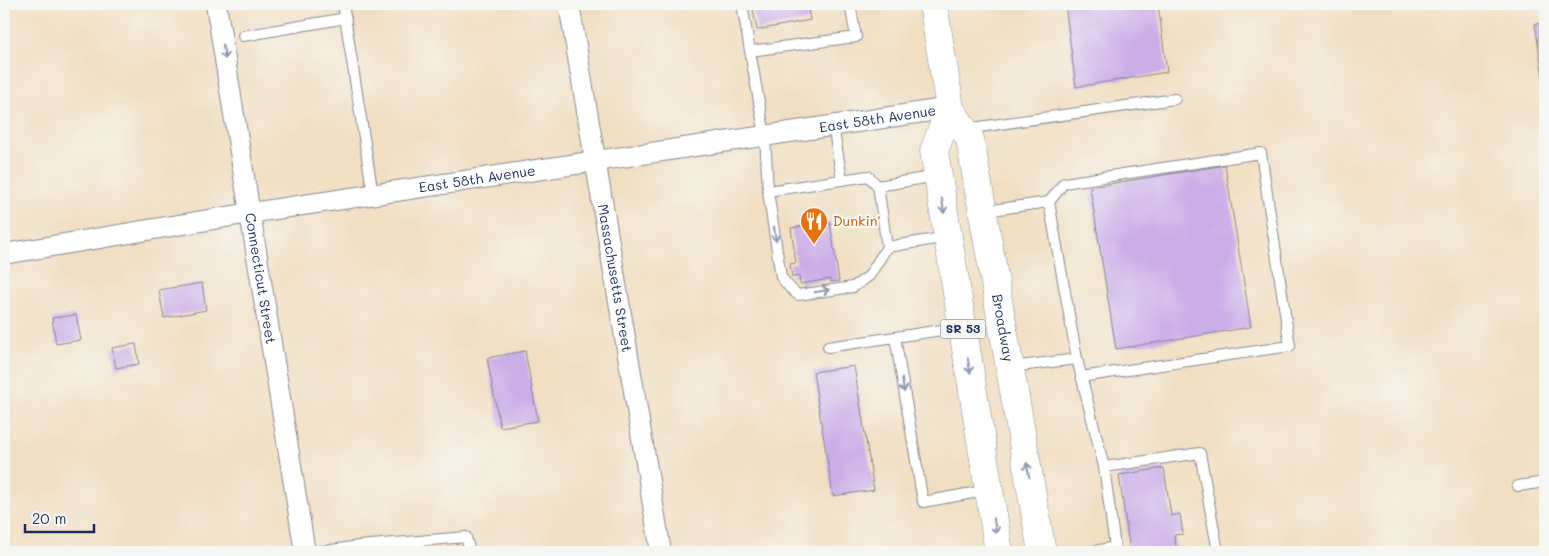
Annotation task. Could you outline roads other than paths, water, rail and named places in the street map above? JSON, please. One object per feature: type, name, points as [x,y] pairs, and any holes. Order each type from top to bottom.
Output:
[{"type":"main road","name":"Broadway","points":[[933,4],[957,118],[970,139],[1042,552]]},
{"type":"main road","name":"Broadway","points":[[957,118],[934,151],[999,552]]},
{"type":"street","name":"Connecticut Street","points":[[216,4],[305,552]]},
{"type":"street","name":"Massachusetts Street","points":[[569,4],[661,552]]},
{"type":"street","name":"East 58th Avenue","points":[[4,254],[250,213],[834,125],[957,118]]},
{"type":"lane","points":[[343,4],[373,195]]},
{"type":"lane","points":[[742,4],[765,136],[768,191],[781,277],[798,295],[853,287],[869,276],[888,247],[878,186],[868,176],[768,191]]},
{"type":"lane","points":[[750,51],[856,37],[850,4]]},
{"type":"lane","points":[[243,36],[346,18]]},
{"type":"lane","points":[[957,118],[1175,99]]},
{"type":"lane","points":[[834,125],[842,180]]},
{"type":"lane","points":[[984,211],[1049,202],[1064,183],[1261,153],[1290,346],[1081,377]]},
{"type":"lane","points":[[878,186],[938,176]]},
{"type":"lane","points":[[1049,202],[1076,359],[1104,467],[1116,548],[1090,552]]},
{"type":"lane","points":[[888,247],[948,237]]},
{"type":"lane","points":[[828,347],[962,327]]},
{"type":"lane","points":[[895,337],[923,502],[989,490]]},
{"type":"lane","points":[[1010,368],[1076,359]]},
{"type":"lane","points":[[1104,467],[1200,453],[1218,552]]},
{"type":"lane","points":[[1518,486],[1545,482]]},
{"type":"lane","points":[[318,552],[466,537],[470,552]]},
{"type":"place","name":"Dunkin'","points":[[814,245]]}]
